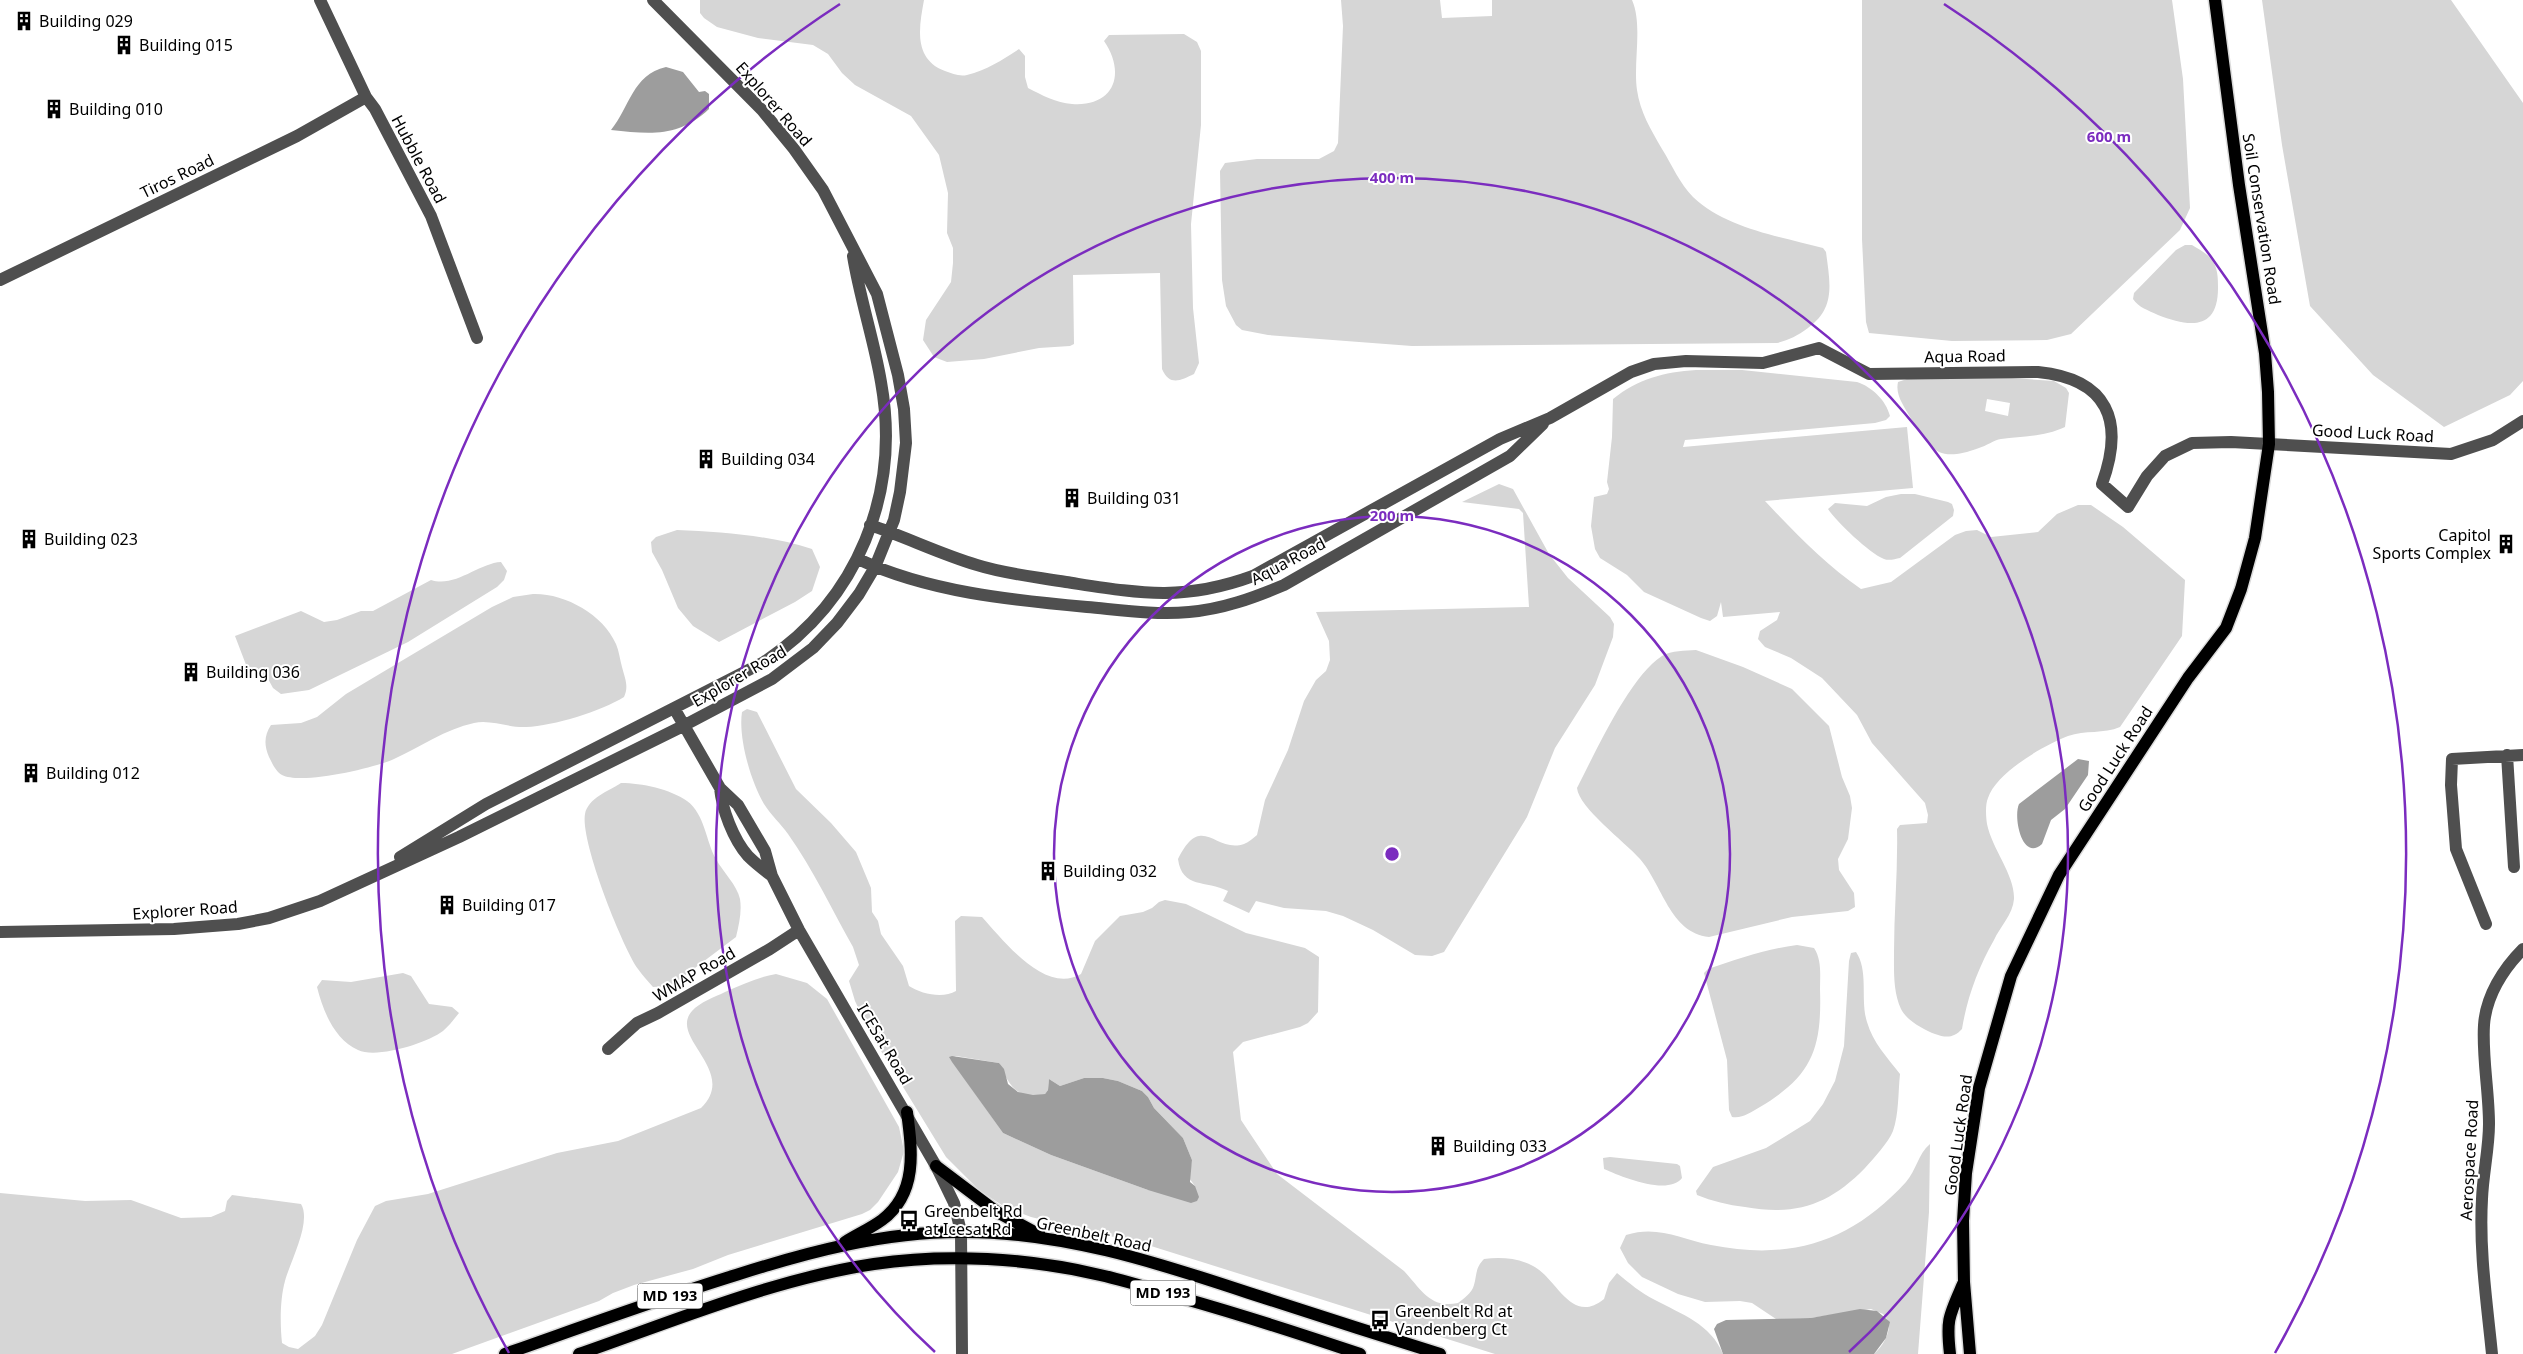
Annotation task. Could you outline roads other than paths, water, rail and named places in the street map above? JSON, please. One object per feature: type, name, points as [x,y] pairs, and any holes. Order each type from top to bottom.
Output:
[{"type":"main road","name":"Soil Conservation Road","points":[[2214,0],[2239,185],[2266,353],[2269,444]]},
{"type":"main road","name":"Good Luck Road","points":[[1970,1354],[1964,1282],[1963,1221],[1971,1134],[1979,1088],[2011,976],[2059,875],[2188,678],[2226,628],[2242,589],[2255,538],[2269,444]]},
{"type":"main road","points":[[838,1246],[884,1219],[898,1202],[907,1186],[911,1172],[912,1152],[907,1112]]},
{"type":"main road","points":[[936,1166],[996,1212],[1049,1239]]},
{"type":"main road","name":"Greenbelt Road","points":[[505,1354],[680,1292],[785,1259],[838,1246],[887,1238],[961,1232],[1049,1239],[1107,1251],[1185,1272],[1440,1354]]},
{"type":"main road","name":"MD 193","points":[[579,1354],[764,1291],[841,1270],[908,1260],[961,1260],[1048,1265],[1100,1275],[1241,1315],[1360,1354]]},
{"type":"main road","points":[[1950,1354],[1947,1326],[1949,1316],[1964,1282]]},
{"type":"main road","points":[[1967,1324],[1977,1354]]},
{"type":"street","name":"Hubble Road","points":[[320,0],[366,97],[375,109],[431,216],[477,338]]},
{"type":"street","name":"Explorer Road","points":[[0,932],[174,930],[238,924],[297,910],[459,837],[683,726],[793,665],[837,623],[875,567],[889,531],[900,492],[903,470],[906,443],[904,409],[892,344],[878,294],[822,190],[762,110],[653,0]]},
{"type":"street","name":"Tiros Road","points":[[0,280],[297,136],[366,97]]},
{"type":"street","name":"Explorer Road","points":[[364,881],[480,808],[764,662],[786,647],[824,611],[858,560],[870,524],[882,476],[886,442],[881,382],[860,298],[851,244]]},
{"type":"street","name":"Aqua Road","points":[[870,524],[971,563],[1032,577],[1136,593],[1164,594],[1196,591],[1228,585],[1253,576],[1500,439],[1550,418],[1631,372],[1654,364],[1721,360],[1763,363],[1819,348],[1869,374],[2038,372],[2057,374],[2084,384],[2103,401],[2108,411],[2109,455],[2102,484],[2128,507],[2147,476],[2165,456],[2192,443],[2269,444]]},
{"type":"street","name":"Aqua Road","points":[[858,560],[875,567],[951,589],[1032,602],[1155,613],[1189,612],[1220,607],[1249,599],[1284,585],[1510,456],[1550,418]]},
{"type":"street","name":"Good Luck Road","points":[[2269,444],[2451,454],[2493,440],[2523,421]]},
{"type":"street","name":"ICESat Road","points":[[674,708],[720,788],[738,805],[760,841],[772,876],[799,930],[907,1112],[954,1203],[961,1232],[962,1354]]},
{"type":"street","points":[[2507,755],[2514,867]]},
{"type":"street","points":[[2486,924],[2456,849],[2451,785],[2452,759],[2523,755]]},
{"type":"street","name":"ICESat Road","points":[[720,788],[721,799],[732,828],[744,850],[772,876]]},
{"type":"street","name":"WMAP Road","points":[[608,1049],[637,1023],[770,950],[799,930]]},
{"type":"street","name":"Aerospace Road","points":[[2492,1354],[2483,1264],[2482,1200],[2489,1147],[2484,1025],[2490,998],[2496,986],[2509,963],[2523,949]]},
{"type":"place","name":"Building 029","points":[[24,21]]},
{"type":"place","name":"Building 015","points":[[124,45]]},
{"type":"place","name":"Building 010","points":[[54,109]]},
{"type":"place","name":"Building 034","points":[[706,459]]},
{"type":"place","name":"Building 031","points":[[1072,498]]},
{"type":"place","name":"Building 023","points":[[29,539]]},
{"type":"place","name":"Capitol Sports Complex","points":[[2506,544]]},
{"type":"place","name":"Building 036","points":[[191,672]]},
{"type":"place","name":"Building 012","points":[[31,773]]},
{"type":"place","name":"Building 032","points":[[1048,871]]},
{"type":"place","name":"Building 017","points":[[447,905]]},
{"type":"place","name":"Building 033","points":[[1438,1146]]},
{"type":"place","name":"Greenbelt Rd at Icesat Rd","points":[[909,1220]]},
{"type":"place","name":"Greenbelt Rd at Vandenberg Ct","points":[[1380,1320]]}]
